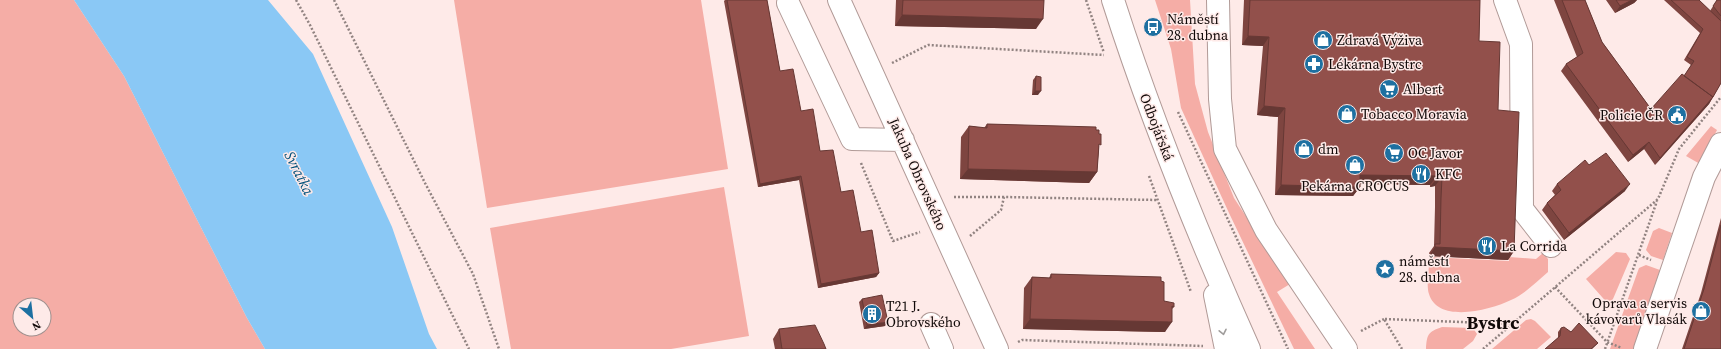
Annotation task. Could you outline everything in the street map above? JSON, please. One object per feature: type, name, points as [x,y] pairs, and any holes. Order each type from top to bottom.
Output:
[{"type":"street","name":"Jakuba Obrovského","points":[[839,0],[941,225],[1006,346]]},
{"type":"street","name":"Odbojářská","points":[[1113,0],[1152,115],[1206,252],[1249,349]]},
{"type":"street","points":[[1218,0],[1220,100],[1225,149],[1266,230],[1346,349]]},
{"type":"street","points":[[1505,0],[1521,44],[1522,209],[1551,246]]},
{"type":"street","points":[[788,3],[852,139],[903,140]]},
{"type":"street","points":[[1645,349],[1704,177],[1721,144]]},
{"type":"street","name":"Odbojářská","points":[[1206,252],[1218,348]]},
{"type":"street","points":[[931,324],[942,349]]},
{"type":"path","points":[[296,0],[310,25],[469,349]]},
{"type":"path","points":[[334,0],[425,184],[473,274],[499,349]]},
{"type":"path","points":[[890,64],[928,45],[1104,55]]},
{"type":"path","points":[[1605,349],[1658,199],[1679,149],[1721,97]]},
{"type":"path","points":[[1176,106],[1288,349]]},
{"type":"path","points":[[852,139],[893,241],[941,225]]},
{"type":"path","points":[[952,197],[1157,200]]},
{"type":"path","points":[[968,238],[1001,210],[1004,197]]},
{"type":"path","points":[[1483,349],[1658,199]]},
{"type":"path","points":[[1555,287],[1607,342],[1625,349]]},
{"type":"path","points":[[1402,349],[1384,319],[1512,324]]},
{"type":"path","points":[[1590,333],[1594,329]]},
{"type":"path","points":[[1006,346],[1022,340],[1218,348]]},
{"type":"shaded area","points":[[0,0],[74,0],[124,76],[247,318],[265,349],[0,349]]},
{"type":"shaded area","points":[[454,0],[701,0],[728,169],[487,208]]},
{"type":"shaded area","points":[[1155,0],[1190,0],[1195,84],[1208,132],[1234,198],[1290,284],[1277,292],[1315,349],[1294,349],[1229,213],[1181,108],[1171,49]]},
{"type":"shaded area","points":[[1711,126],[1717,130],[1700,164],[1686,156]]},
{"type":"shaded area","points":[[724,187],[749,336],[671,349],[511,349],[490,228]]},
{"type":"shaded area","points":[[1659,228],[1672,233],[1663,260],[1651,256],[1646,250],[1653,231]]},
{"type":"shaded area","points":[[1616,252],[1626,253],[1630,259],[1610,306],[1586,279]]},
{"type":"shaded area","points":[[1543,253],[1548,259],[1548,272],[1521,294],[1491,308],[1466,312],[1454,312],[1443,309],[1434,303],[1429,294],[1428,281],[1430,257],[1509,261],[1509,257],[1536,259]]},
{"type":"shaded area","points":[[1646,265],[1660,270],[1633,349],[1610,349],[1639,268]]},
{"type":"shaded area","points":[[1531,319],[1551,337],[1537,349],[1492,349],[1526,320]]},
{"type":"shaded area","points":[[1442,327],[1473,328],[1477,334],[1473,341],[1463,349],[1426,349],[1429,334]]},
{"type":"water","name":"Svratka","points":[[74,0],[268,0],[313,54],[392,227],[429,334],[437,349],[265,349],[247,318],[124,76]]},
{"type":"building","points":[[727,0],[767,0],[780,71],[793,69],[801,111],[813,109],[820,151],[833,150],[841,192],[853,190],[861,232],[872,230],[879,273],[821,284],[801,176],[760,184]]},
{"type":"building","points":[[903,0],[1044,0],[1043,19],[902,15]]},
{"type":"building","name":"OC Javor","points":[[1250,0],[1480,0],[1479,41],[1500,42],[1498,110],[1519,112],[1514,251],[1435,247],[1435,244],[1440,244],[1442,177],[1360,175],[1360,187],[1281,185],[1285,108],[1264,106],[1269,37],[1248,36]]},
{"type":"building","points":[[1562,0],[1585,0],[1602,42],[1651,109],[1682,74],[1713,97],[1660,158],[1649,142],[1633,155],[1566,64],[1583,53]]},
{"type":"building","points":[[1616,0],[1632,0],[1620,6]]},
{"type":"building","points":[[1671,0],[1699,0],[1721,21],[1721,83],[1713,97],[1684,76],[1694,61],[1687,57],[1703,29]]},
{"type":"building","points":[[1717,0],[1721,0],[1721,16],[1713,6]]},
{"type":"building","points":[[1036,76],[1041,77],[1041,91],[1035,91]]},
{"type":"building","points":[[987,124],[1096,127],[1096,130],[1099,130],[1099,134],[1101,134],[1097,172],[968,169],[969,126],[987,128]]},
{"type":"building","points":[[1606,153],[1630,184],[1569,233],[1547,203],[1561,190],[1557,184],[1585,160],[1589,165]]},
{"type":"building","points":[[1721,225],[1721,349],[1684,349],[1704,289]]},
{"type":"building","points":[[1051,274],[1161,277],[1161,281],[1164,282],[1164,301],[1174,303],[1174,307],[1172,306],[1172,322],[1030,319],[1032,277],[1051,278]]},
{"type":"building","name":"T21 J. Obrovského","points":[[882,295],[888,322],[867,325],[862,299]]},
{"type":"building","points":[[1579,323],[1598,343],[1591,349],[1545,349],[1560,336],[1561,328],[1564,327],[1571,332]]},
{"type":"building","points":[[815,325],[826,349],[782,349],[779,329]]},
{"type":"place","name":"Náměstí 28. dubna","points":[[1153,27]]},
{"type":"place","name":"Zdravá Výživa","points":[[1323,40]]},
{"type":"place","name":"Lékárna Bystrc","points":[[1314,64]]},
{"type":"place","name":"Albert","points":[[1389,89]]},
{"type":"place","name":"Tobacco Moravia","points":[[1347,114]]},
{"type":"place","name":"Policie ČR","points":[[1677,115]]},
{"type":"place","name":"dm","points":[[1304,149]]},
{"type":"place","name":"OC Javor","points":[[1394,153]]},
{"type":"place","name":"Pekárna CROCUS","points":[[1355,165]]},
{"type":"place","name":"KFC","points":[[1421,174]]},
{"type":"place","name":"La Corrida","points":[[1487,246]]},
{"type":"place","name":"náměstí 28. dubna","points":[[1385,269]]},
{"type":"place","name":"Oprava a servis kávovarů Vlasák","points":[[1701,311]]},
{"type":"place","name":"T21 J. Obrovského","points":[[872,314]]},
{"type":"district","name":"Bystrc","points":[[1493,323]]}]
